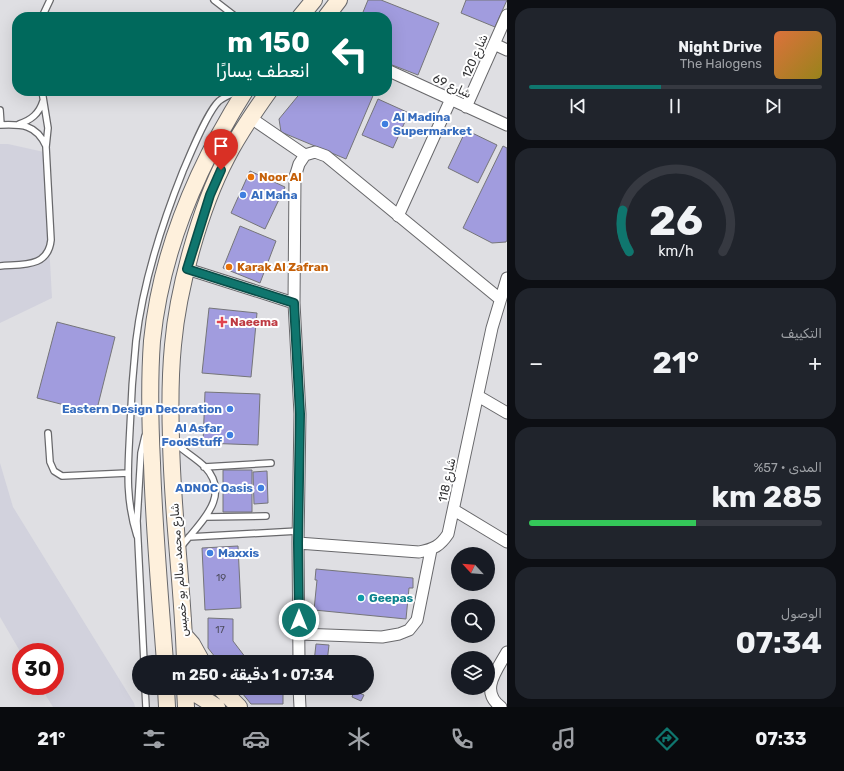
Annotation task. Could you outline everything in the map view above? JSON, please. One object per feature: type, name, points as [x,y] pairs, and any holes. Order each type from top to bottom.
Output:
[{"type":"main road","points":[[330,12],[339,0]]},
{"type":"main road","name":"شارع محمد سالم بو خميس","points":[[164,655],[153,494],[150,416],[152,341],[157,307],[178,227],[193,187],[211,149],[242,96]]},
{"type":"main road","name":"شارع محمد سالم بو خميس","points":[[185,655],[170,439],[173,345],[187,269],[210,195],[227,157],[266,96]]},
{"type":"main road","points":[[184,635],[192,644],[198,655]]},
{"type":"main road","points":[[186,695],[186,707]]},
{"type":"main road","points":[[197,695],[217,707]]},
{"type":"main road","points":[[227,695],[239,707]]},
{"type":"street","name":"شارع 120","points":[[466,107],[507,15]]},
{"type":"street","points":[[494,44],[507,50]]},
{"type":"street","name":"شارع 69","points":[[392,72],[507,125]]},
{"type":"street","points":[[398,216],[451,99]]},
{"type":"street","points":[[251,118],[305,155]]},
{"type":"street","points":[[299,655],[298,531],[300,414],[294,303],[295,177],[299,164],[305,155],[315,152],[326,156],[500,299]]},
{"type":"street","points":[[187,269],[294,303]]},
{"type":"street","name":"شارع 118","points":[[431,550],[441,544],[448,534],[492,328],[507,278]]},
{"type":"street","points":[[478,396],[507,413]]},
{"type":"street","points":[[454,510],[507,542]]},
{"type":"street","points":[[298,543],[419,552],[431,550],[417,620],[409,630],[399,634],[382,637],[299,634]]},
{"type":"street","points":[[501,707],[492,698],[490,691],[493,676],[507,652]]},
{"type":"lane","points":[[44,12],[50,0]]},
{"type":"lane","points":[[214,0],[230,12]]},
{"type":"lane","points":[[0,266],[38,262],[46,256],[50,249],[51,240],[46,147],[48,136],[42,96]]},
{"type":"lane","points":[[137,536],[128,495],[128,473],[132,386],[136,340],[144,294],[156,248],[170,204],[188,160],[210,114],[218,102],[228,96]]},
{"type":"lane","points":[[16,124],[34,117],[43,101]]},
{"type":"lane","points":[[0,110],[0,125],[16,124],[28,126],[43,140],[46,147]]},
{"type":"lane","points":[[144,655],[137,536],[141,453],[150,416]]},
{"type":"lane","points":[[48,433],[51,467],[58,474],[68,477],[128,473]]},
{"type":"lane","points":[[170,439],[204,467],[209,473],[215,488],[214,504],[206,518],[177,552]]},
{"type":"lane","points":[[204,467],[271,463]]},
{"type":"lane","points":[[206,518],[266,516]]},
{"type":"lane","points":[[189,537],[298,531]]},
{"type":"lane","points":[[145,695],[146,707]]},
{"type":"shaded area","points":[[0,144],[8,144],[44,152],[52,298],[0,323]]},
{"type":"shaded area","points":[[0,463],[13,507],[134,703],[135,707],[53,707],[46,695],[64,695],[64,643],[15,643],[0,617]]},
{"type":"building","points":[[368,0],[381,0],[439,23],[418,75],[392,65],[392,12],[363,12]]},
{"type":"building","points":[[466,0],[507,0],[495,27],[461,13]]},
{"type":"building","points":[[298,96],[373,96],[346,159],[281,132],[279,119]]},
{"type":"building","name":"Al Madina Supermarket","points":[[378,99],[409,113],[393,148],[362,135]]},
{"type":"building","points":[[466,130],[497,145],[478,183],[448,168]]},
{"type":"building","points":[[503,146],[507,148],[507,240],[506,242],[492,243],[463,228]]},
{"type":"building","points":[[250,171],[285,187],[265,229],[231,213]]},
{"type":"building","points":[[240,226],[276,241],[260,283],[223,268]]},
{"type":"building","points":[[209,308],[257,313],[251,377],[202,373]]},
{"type":"building","points":[[57,322],[115,337],[96,413],[37,398]]},
{"type":"building","points":[[205,392],[260,394],[258,445],[203,443]]},
{"type":"building","points":[[223,470],[252,470],[252,512],[223,512]]},
{"type":"building","name":"ADNOC Oasis","points":[[267,471],[268,503],[254,504],[253,472]]},
{"type":"building","points":[[238,546],[241,608],[205,610],[202,548]]},
{"type":"building","name":"Geepas","points":[[316,569],[413,578],[413,588],[409,588],[406,619],[314,610],[317,580],[315,580]]},
{"type":"building","points":[[208,618],[233,619],[233,641],[244,655],[214,655],[208,648]]},
{"type":"building","points":[[316,644],[329,645],[328,655],[315,655]]},
{"type":"building","points":[[244,695],[283,695],[283,704],[251,704]]},
{"type":"building","points":[[353,695],[364,695],[361,701],[352,697]]},
{"type":"place","name":"Al Madina Supermarket","points":[[385,124]]},
{"type":"place","name":"Noor Al","points":[[251,177]]},
{"type":"place","name":"Al Maha","points":[[243,195]]},
{"type":"place","name":"Karak Al Zafran","points":[[229,267]]},
{"type":"place","name":"Naeema","points":[[222,322]]},
{"type":"place","name":"Eastern Design Decoration","points":[[230,409]]},
{"type":"place","name":"Al Asfar FoodStuff","points":[[230,435]]},
{"type":"place","name":"ADNOC Oasis","points":[[261,488]]},
{"type":"place","name":"Maxxis","points":[[210,553]]},
{"type":"place","name":"Geepas","points":[[361,598]]},
{"type":"route","points":[[221,170],[210,195],[197,232],[187,269],[294,303],[300,414],[298,543],[299,620]]}]
